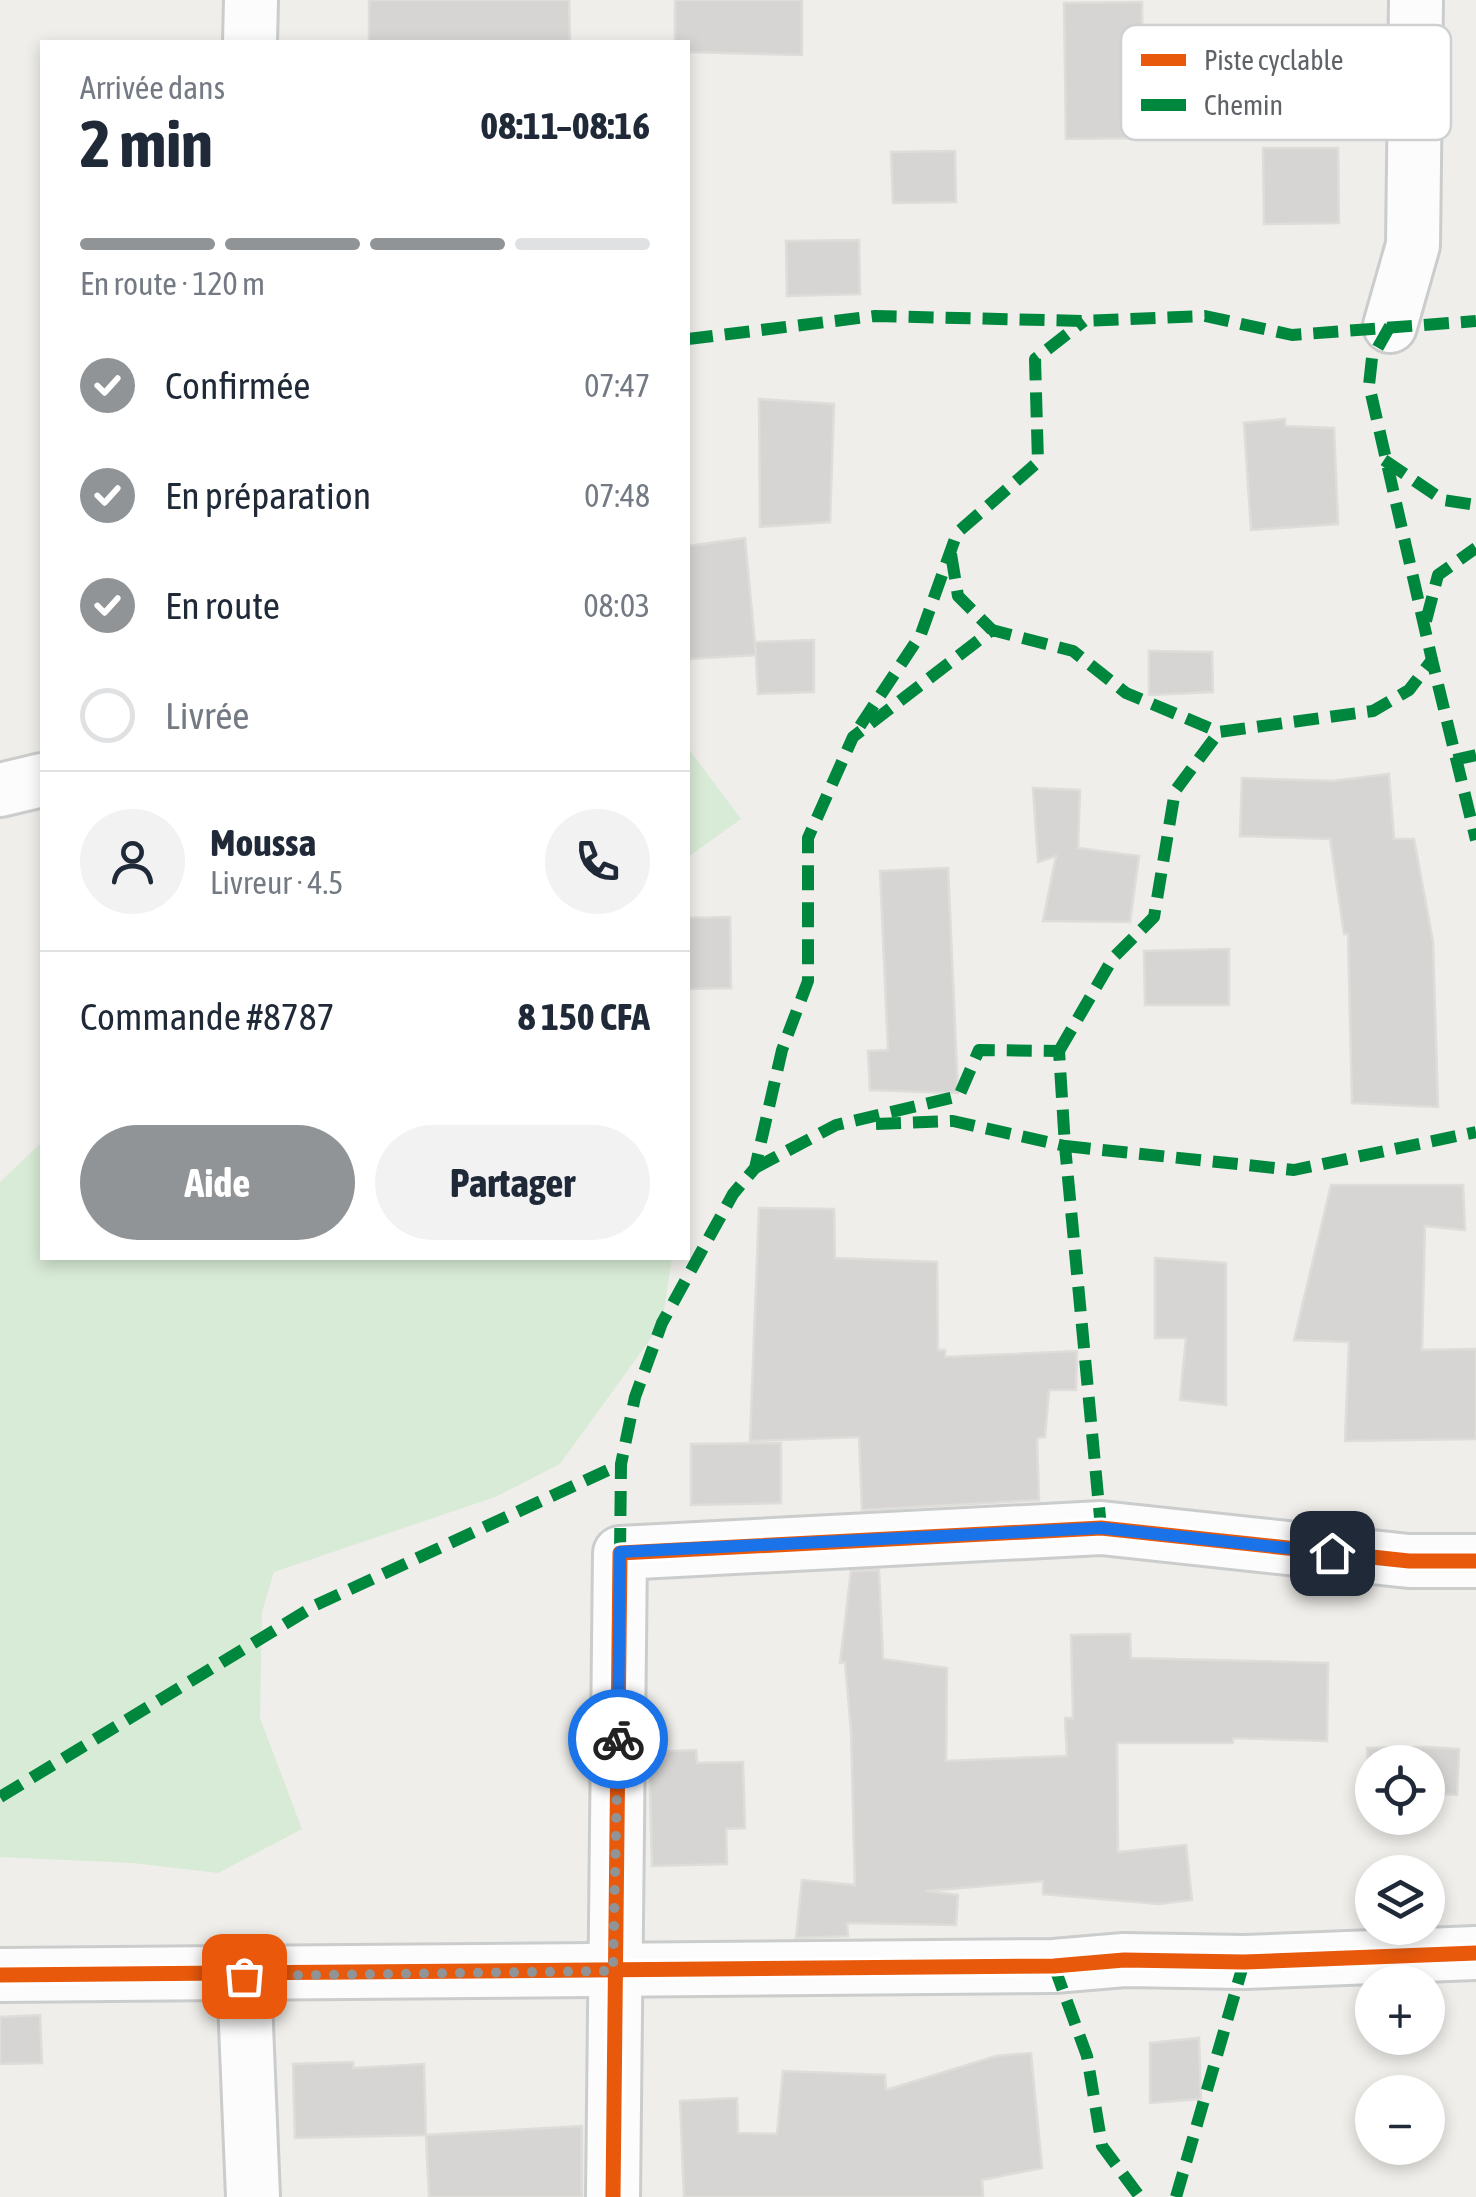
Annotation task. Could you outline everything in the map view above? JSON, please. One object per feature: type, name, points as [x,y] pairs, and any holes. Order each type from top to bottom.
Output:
[{"type":"street","points":[[250,40],[251,0]]},
{"type":"street","points":[[1416,0],[1416,25]]},
{"type":"street","points":[[1390,326],[1413,245],[1414,140]]},
{"type":"street","points":[[0,790],[40,780]]},
{"type":"street","points":[[613,2197],[620,1552],[1101,1528],[1410,1561],[1476,1561]]},
{"type":"street","points":[[0,1975],[244,1976],[1054,1966],[1124,1960],[1244,1962],[1476,1953]]},
{"type":"street","points":[[244,1976],[253,2197]]},
{"type":"green space","points":[[690,751],[741,819],[690,856]]},
{"type":"green space","points":[[40,1144],[40,1260],[672,1260],[662,1323],[560,1464],[495,1497],[274,1572],[262,1612],[260,1718],[302,1829],[218,1873],[133,1863],[0,1857],[0,1182]]},
{"type":"building","points":[[369,0],[569,0],[570,40],[369,40]]},
{"type":"building","points":[[675,0],[802,0],[802,55],[690,52],[690,40],[675,40]]},
{"type":"building","points":[[1142,2],[1142,25],[1121,25],[1121,138],[1066,139],[1064,3]]},
{"type":"building","points":[[1263,148],[1338,148],[1339,223],[1264,224]]},
{"type":"building","points":[[955,151],[956,202],[893,203],[891,152]]},
{"type":"building","points":[[859,240],[860,294],[787,296],[786,241]]},
{"type":"building","points":[[759,399],[834,404],[830,522],[760,527]]},
{"type":"building","points":[[1285,419],[1285,426],[1334,428],[1338,524],[1251,530],[1244,423]]},
{"type":"building","points":[[745,538],[756,655],[690,659],[690,546]]},
{"type":"building","points":[[814,640],[814,692],[758,694],[755,642]]},
{"type":"building","points":[[1149,651],[1212,652],[1213,692],[1149,695]]},
{"type":"building","points":[[1389,774],[1394,839],[1414,839],[1433,942],[1438,1107],[1352,1103],[1348,934],[1344,934],[1330,839],[1240,836],[1242,778],[1333,781]]},
{"type":"building","points":[[1033,788],[1080,790],[1078,848],[1139,856],[1130,922],[1043,921],[1056,856],[1038,862]]},
{"type":"building","points":[[948,868],[958,1093],[870,1090],[868,1051],[888,1050],[880,871]]},
{"type":"building","points":[[730,917],[731,988],[690,989],[690,918]]},
{"type":"building","points":[[1229,949],[1229,1005],[1145,1005],[1144,951]]},
{"type":"building","points":[[1331,1185],[1463,1185],[1465,1230],[1425,1226],[1422,1350],[1476,1349],[1476,1439],[1345,1441],[1349,1342],[1294,1340]]},
{"type":"building","points":[[759,1208],[834,1209],[835,1258],[937,1262],[938,1350],[945,1350],[945,1357],[1077,1351],[1076,1390],[1049,1390],[1045,1437],[1037,1438],[1039,1500],[862,1510],[859,1437],[750,1441]]},
{"type":"building","points":[[1155,1258],[1226,1263],[1226,1405],[1180,1400],[1186,1338],[1155,1338]]},
{"type":"building","points":[[781,1443],[781,1503],[691,1505],[691,1444]]},
{"type":"building","points":[[879,1570],[883,1659],[947,1668],[946,1761],[1067,1756],[1065,1718],[1073,1718],[1071,1635],[1130,1634],[1131,1658],[1328,1663],[1327,1741],[1233,1738],[1233,1743],[1117,1743],[1118,1852],[1186,1845],[1192,1900],[1159,1904],[1043,1894],[1043,1881],[926,1891],[958,1895],[956,1925],[847,1923],[848,1936],[796,1938],[802,1880],[855,1885],[851,1731],[845,1662],[840,1663],[851,1571]]},
{"type":"building","points":[[1445,1748],[1459,1749],[1457,1795],[1445,1794]]},
{"type":"building","points":[[696,1750],[697,1763],[743,1762],[745,1828],[726,1829],[727,1864],[652,1866],[649,1752]]},
{"type":"building","points":[[40,2015],[42,2063],[0,2064],[0,2017]]},
{"type":"building","points":[[1199,2038],[1201,2099],[1150,2103],[1150,2043]]},
{"type":"building","points":[[1031,2053],[1042,2168],[982,2180],[983,2197],[684,2197],[680,2101],[737,2098],[738,2133],[777,2134],[783,2071],[885,2075],[886,2090],[996,2056]]},
{"type":"building","points":[[353,2062],[353,2068],[424,2064],[426,2135],[295,2138],[293,2064]]},
{"type":"building","points":[[582,2126],[582,2197],[429,2197],[426,2135]]},
{"type":"marked path","points":[[690,339],[875,316],[1084,321],[1205,316],[1292,335],[1476,321]]},
{"type":"marked path","points":[[860,726],[921,634],[957,533],[1038,462],[1035,359],[1084,321]]},
{"type":"marked path","points":[[1390,326],[1372,358],[1369,385],[1432,660]]},
{"type":"marked path","points":[[1384,460],[1443,500],[1476,505]]},
{"type":"marked path","points":[[1426,621],[1438,575],[1476,548]]},
{"type":"marked path","points":[[951,554],[958,596],[992,630]]},
{"type":"marked path","points":[[620,1553],[621,1464],[635,1397],[662,1323],[733,1194],[755,1168],[782,1050],[808,981],[808,838],[853,737],[992,630],[1073,651],[1126,693],[1219,732],[1373,711],[1409,690],[1432,660],[1476,840]]},
{"type":"marked path","points":[[1059,1051],[1113,958],[1154,917],[1175,791],[1219,732]]},
{"type":"marked path","points":[[1454,760],[1476,755]]},
{"type":"marked path","points":[[755,1168],[836,1125],[959,1096],[979,1050],[1059,1051],[1065,1146],[1294,1170],[1476,1132]]},
{"type":"marked path","points":[[876,1124],[953,1121],[1065,1146],[1101,1528]]},
{"type":"marked path","points":[[0,1797],[316,1605],[621,1464]]},
{"type":"marked path","points":[[1176,2197],[1244,1962]]},
{"type":"marked path","points":[[1054,1966],[1087,2056],[1102,2146],[1140,2197]]},
{"type":"cycle path","points":[[613,2197],[620,1553],[1101,1528],[1409,1561],[1476,1561]]},
{"type":"cycle path","points":[[0,1975],[1054,1966],[1124,1960],[1244,1962],[1476,1953]]},
{"type":"way so far","points":[[244,1976],[613,1971],[618,1739]]},
{"type":"route","points":[[618,1739],[620,1552],[828,1545],[1101,1528],[1332,1553]]}]
